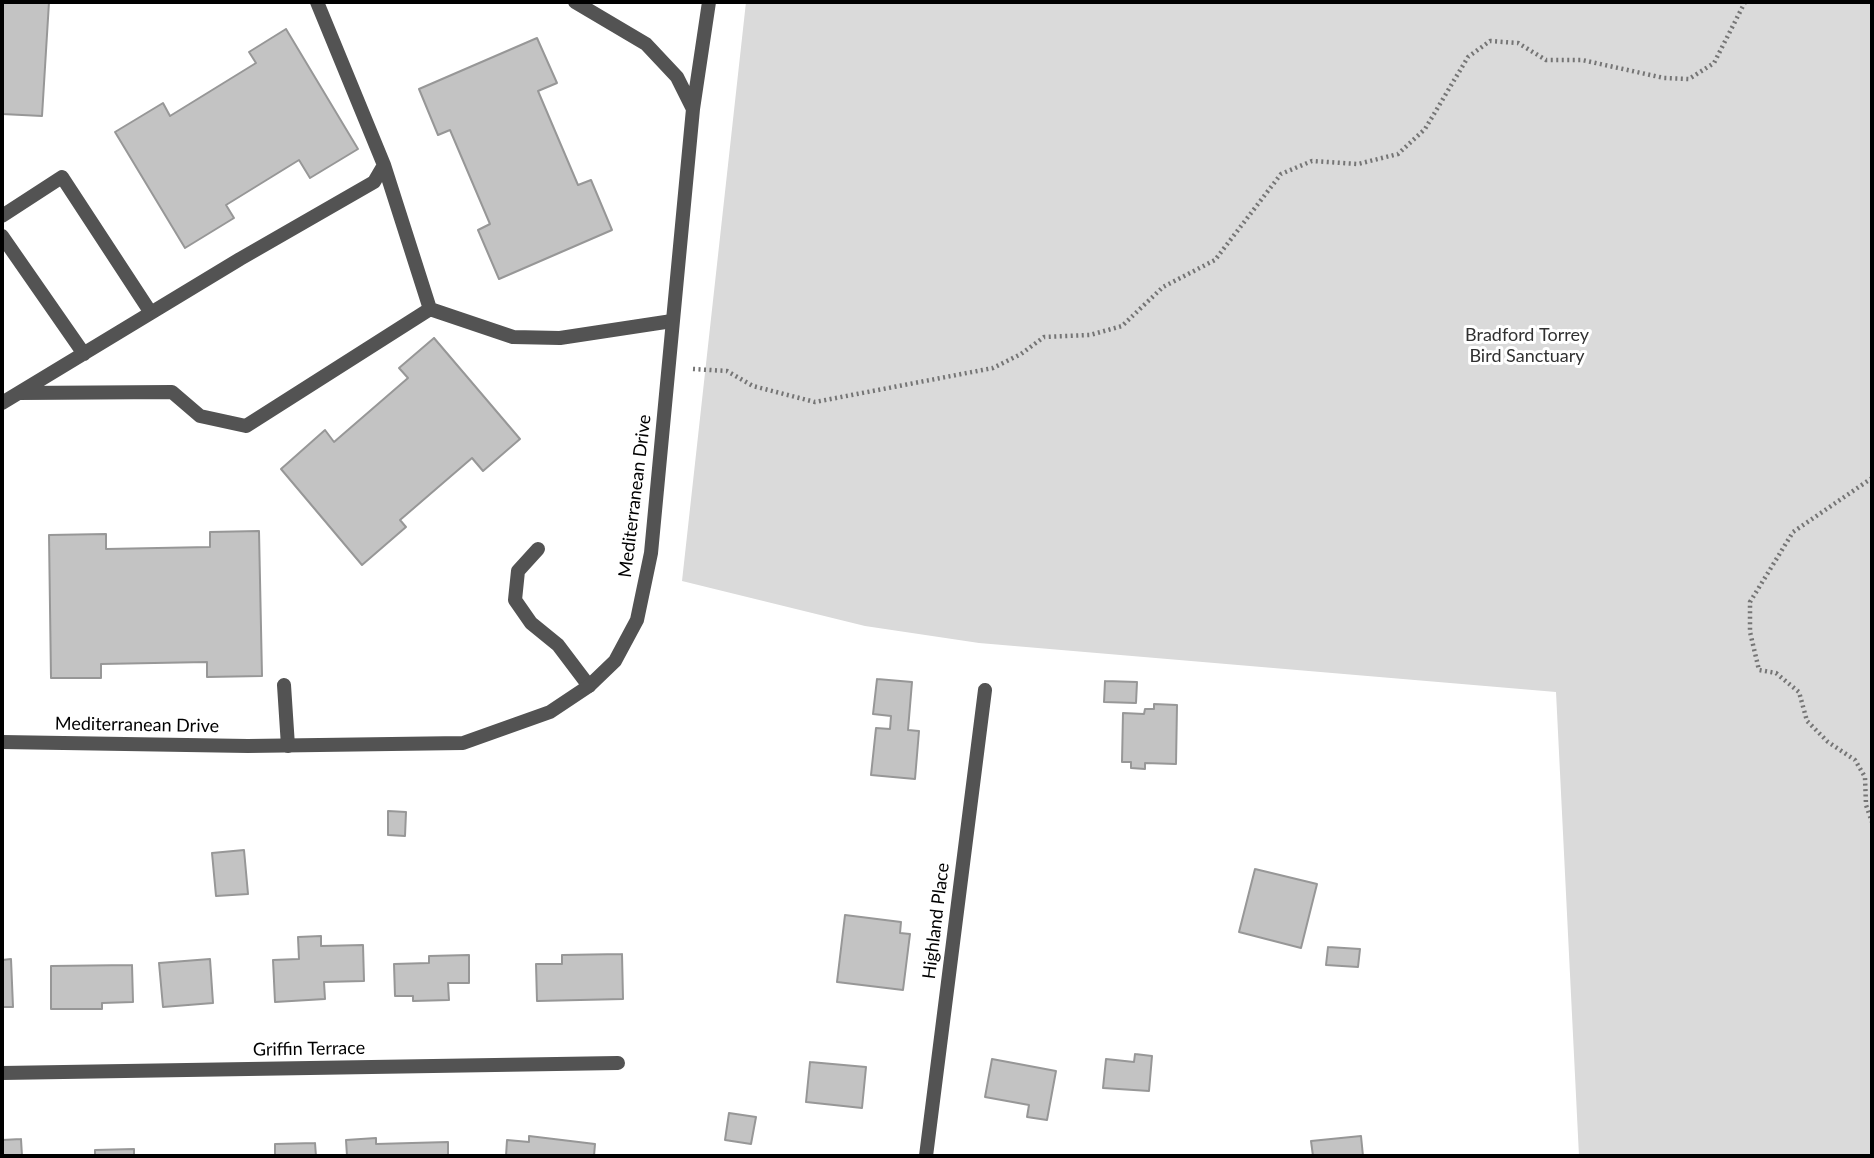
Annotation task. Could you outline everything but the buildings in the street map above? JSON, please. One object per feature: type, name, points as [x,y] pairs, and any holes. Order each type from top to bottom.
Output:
[{"type":"street","points":[[317,2],[384,165],[430,309]]},
{"type":"street","points":[[575,2],[646,44],[677,77],[693,109]]},
{"type":"street","name":"Mediterranean Drive","points":[[2,742],[288,746],[463,743],[550,712],[589,686],[615,661],[637,620],[651,553],[693,109],[709,2]]},
{"type":"street","points":[[2,403],[374,182],[384,165]]},
{"type":"street","points":[[2,216],[62,177],[151,313]]},
{"type":"street","points":[[2,236],[84,354]]},
{"type":"street","points":[[430,309],[513,337],[560,338],[673,321]]},
{"type":"street","points":[[19,393],[172,392],[200,416],[246,426],[430,309]]},
{"type":"street","points":[[538,549],[518,570],[515,600],[531,623],[558,645],[589,686]]},
{"type":"street","points":[[284,685],[288,746]]},
{"type":"street","name":"Highland Place","points":[[926,1156],[985,690]]},
{"type":"street","name":"Griffin Terrace","points":[[2,1073],[618,1063]]},
{"type":"path","points":[[668,368],[727,371],[753,386],[815,402],[993,368],[1021,354],[1044,337],[1090,335],[1122,326],[1163,287],[1215,260],[1281,174],[1312,161],[1358,164],[1398,154],[1425,129],[1468,57],[1490,41],[1518,43],[1546,60],[1582,60],[1664,78],[1689,79],[1714,62],[1745,2]]},
{"type":"path","points":[[1872,478],[1793,533],[1750,602],[1750,632],[1759,670],[1776,673],[1800,692],[1807,721],[1828,742],[1855,760],[1865,777],[1866,805],[1872,822]]},
{"type":"green space","name":"Bradford Torrey Bird Sanctuary","points":[[746,2],[1872,2],[1872,1156],[1579,1156],[1556,692],[979,643],[865,626],[682,581]]}]
